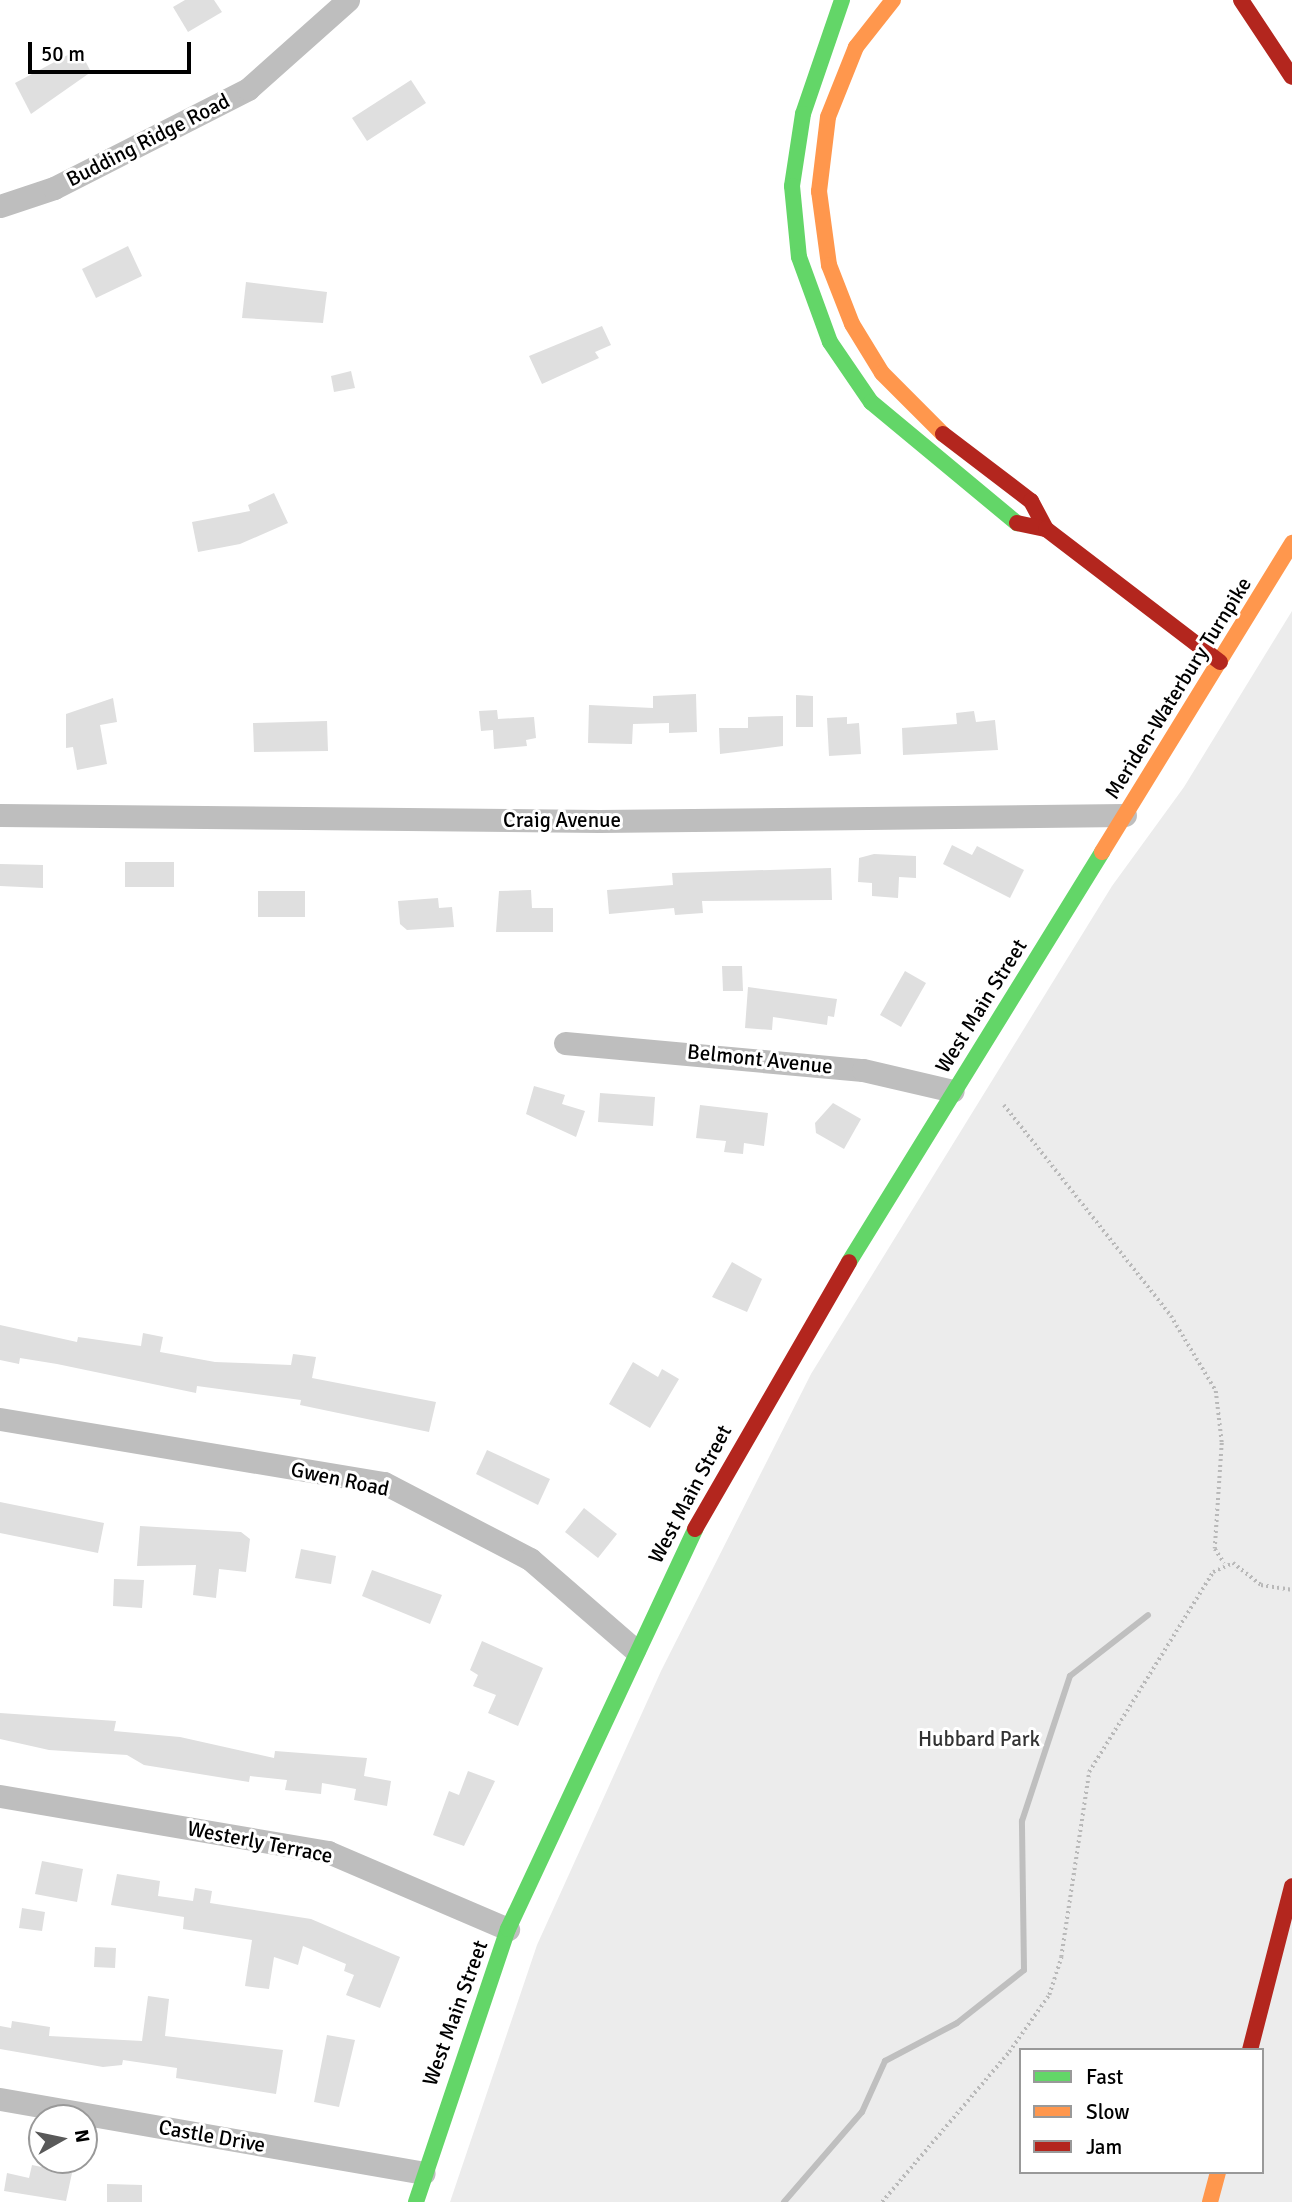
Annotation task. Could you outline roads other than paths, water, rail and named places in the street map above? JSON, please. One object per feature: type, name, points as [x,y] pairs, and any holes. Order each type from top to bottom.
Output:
[{"type":"main road","points":[[842,0],[803,114],[793,170],[796,238],[814,308],[849,372],[898,430],[1015,522],[1046,529]]},
{"type":"main road","points":[[893,0],[856,47],[828,117],[819,204],[829,265],[852,324],[882,373],[940,431],[1031,501],[1046,529],[1220,662]]},
{"type":"main road","points":[[1241,0],[1271,36],[1292,77]]},
{"type":"main road","name":"Meriden-Waterbury Turnpike","points":[[1100,854],[1292,543]]},
{"type":"main road","name":"West Main Street","points":[[416,2202],[508,1929],[634,1649],[734,1454],[1100,854]]},
{"type":"main road","points":[[1251,2048],[1292,1886]]},
{"type":"main road","points":[[1210,2202],[1217,2174]]},
{"type":"street","name":"Budding Ridge Road","points":[[0,206],[54,188],[248,89],[348,0]]},
{"type":"street","name":"Craig Avenue","points":[[0,815],[599,821],[1125,815]]},
{"type":"street","name":"Belmont Avenue","points":[[565,1043],[863,1070],[953,1091]]},
{"type":"street","name":"Gwen Road","points":[[0,1419],[384,1483],[530,1559],[634,1649]]},
{"type":"street","name":"Westerly Terrace","points":[[0,1796],[328,1852],[508,1929]]},
{"type":"street","name":"Castle Drive","points":[[0,2099],[424,2173]]},
{"type":"waterway","points":[[784,2202],[862,2112],[885,2061],[957,2023],[1024,1970],[1022,1821],[1070,1676],[1148,1615]]},
{"type":"park label","name":"Hubbard Park","points":[[979,1739]]}]
